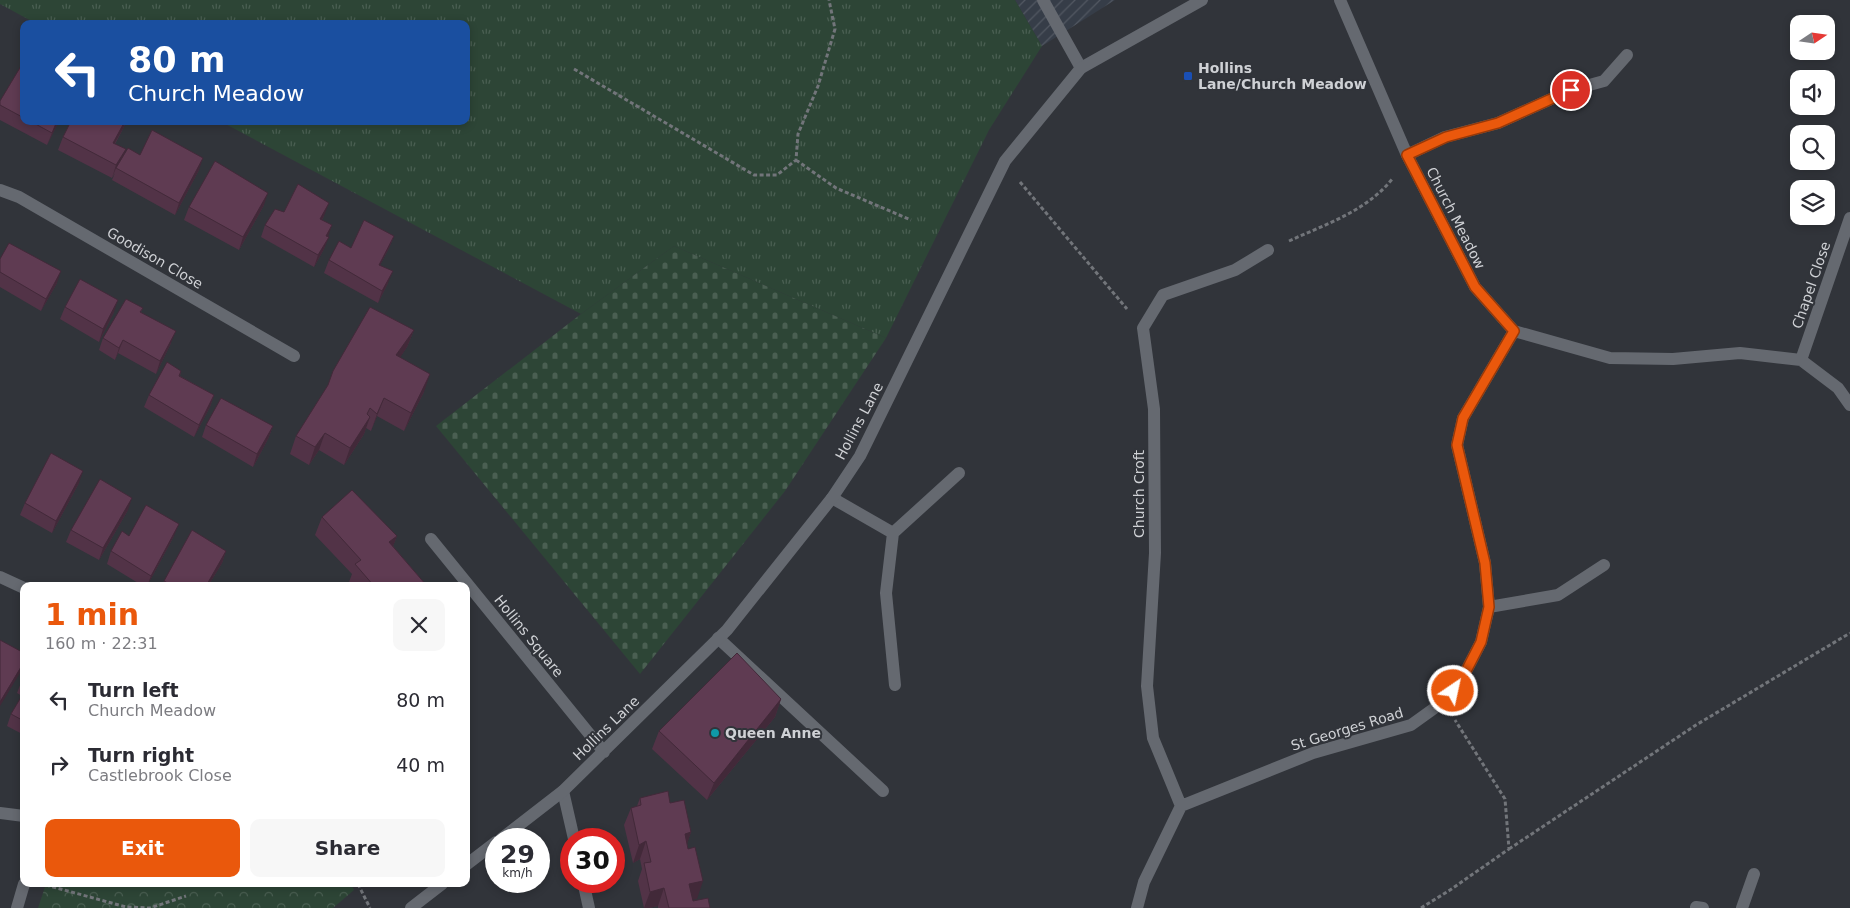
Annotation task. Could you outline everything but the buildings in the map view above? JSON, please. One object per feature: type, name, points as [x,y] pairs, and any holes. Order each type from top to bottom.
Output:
[{"type":"street","points":[[1042,0],[1081,68]]},
{"type":"street","name":"Hollins Lane","points":[[515,828],[563,791],[718,638],[832,498],[860,456],[1005,161],[1081,68],[1202,0]]},
{"type":"street","name":"Church Meadow","points":[[1340,0],[1409,160],[1475,287],[1514,331]]},
{"type":"street","points":[[1409,160],[1446,137],[1498,123],[1571,90],[1604,81],[1626,54]]},
{"type":"street","name":"Goodison Close","points":[[0,190],[19,197],[294,356]]},
{"type":"street","name":"Chapel Close","points":[[1801,360],[1850,218]]},
{"type":"street","points":[[1143,328],[1163,295],[1235,270],[1268,250]]},
{"type":"street","name":"Church Croft","points":[[1143,328],[1154,409],[1155,553],[1147,686],[1153,738],[1181,806]]},
{"type":"street","points":[[1514,331],[1610,358],[1673,359],[1740,353],[1801,360],[1838,388],[1850,405]]},
{"type":"street","name":"St Georges Road","points":[[1181,806],[1313,753],[1412,725],[1443,702],[1462,679],[1481,642],[1489,607],[1485,563],[1457,445],[1463,418],[1514,331]]},
{"type":"street","points":[[894,685],[886,593],[893,533],[959,473]]},
{"type":"street","points":[[832,498],[893,533]]},
{"type":"street","name":"Hollins Square","points":[[431,539],[466,582]]},
{"type":"street","points":[[1489,607],[1558,595],[1604,565]]},
{"type":"street","points":[[0,577],[20,586]]},
{"type":"street","name":"Hollins Square","points":[[470,587],[604,752]]},
{"type":"street","points":[[718,638],[883,791]]},
{"type":"street","points":[[563,791],[571,828]]},
{"type":"street","points":[[1137,908],[1144,882],[1181,806]]},
{"type":"street","points":[[0,812],[20,815]]},
{"type":"street","points":[[470,862],[485,850]]},
{"type":"street","points":[[1742,908],[1754,874]]},
{"type":"street","points":[[17,908],[23,887]]},
{"type":"street","points":[[411,908],[438,887]]},
{"type":"street","points":[[586,893],[590,908]]},
{"type":"street","points":[[1696,907],[1703,908]]},
{"type":"path","points":[[574,69],[754,175],[777,175],[796,160],[798,134],[818,86],[834,29],[830,0]]},
{"type":"path","points":[[796,160],[836,188],[912,220]]},
{"type":"path","points":[[1268,250],[1348,215],[1384,190],[1397,172],[1409,160]]},
{"type":"path","points":[[1005,161],[1029,193],[1143,328]]},
{"type":"path","points":[[1421,908],[1696,725],[1850,633]]},
{"type":"path","points":[[1443,702],[1505,799],[1509,849]]},
{"type":"path","points":[[53,887],[126,907],[150,908],[186,896]]},
{"type":"path","points":[[360,887],[370,908]]},
{"type":"shaded area","points":[[1015,0],[1115,0],[1042,46]]},
{"type":"green space","points":[[0,0],[1015,0],[1042,46],[989,130],[886,338],[674,246],[581,314],[227,125],[470,125],[470,20],[30,20],[0,4]]},
{"type":"green space","points":[[674,246],[886,338],[785,491],[640,674],[436,426],[581,314]]},
{"type":"green space","points":[[45,887],[352,887],[354,890],[333,908],[38,908]]},
{"type":"place","name":"Hollins Lane/Church Meadow","points":[[1188,76]]},
{"type":"place","name":"Queen Anne","points":[[715,733]]},
{"type":"route","points":[[1453,691],[1462,679],[1481,642],[1489,607],[1485,563],[1457,445],[1463,418],[1514,331],[1475,287],[1407,155],[1446,137],[1498,123],[1571,90]]}]
